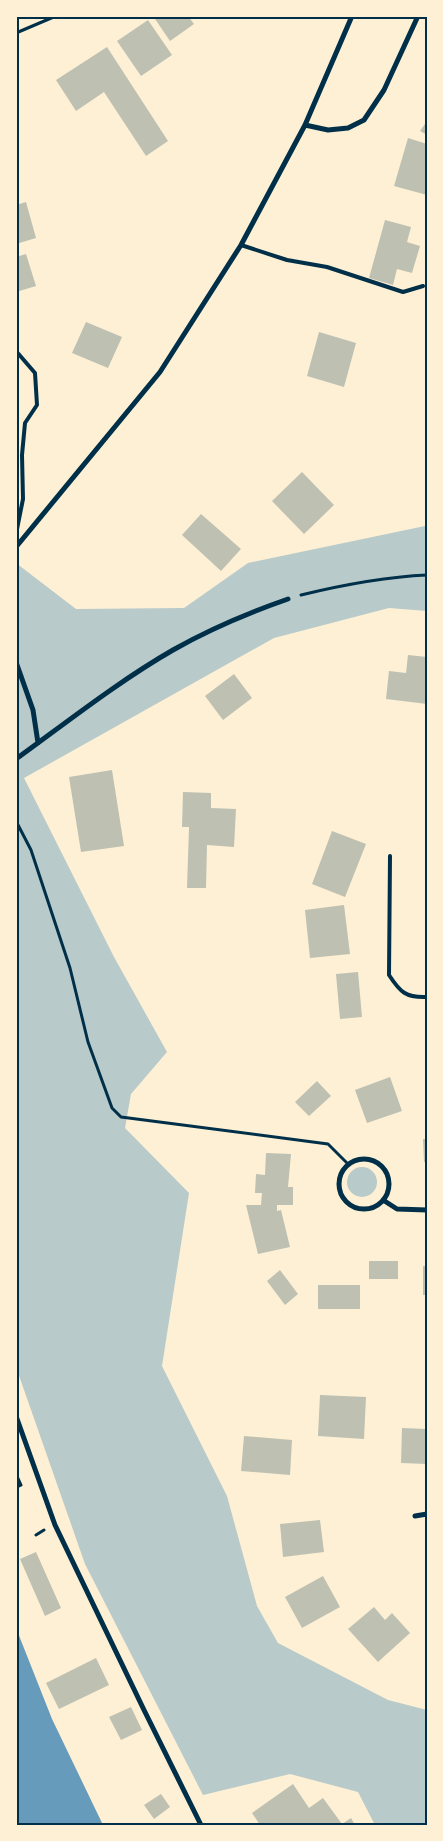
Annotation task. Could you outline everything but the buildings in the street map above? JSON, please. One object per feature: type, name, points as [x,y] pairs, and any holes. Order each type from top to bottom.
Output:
[{"type":"street","points":[[16,548],[160,372],[241,245],[305,125],[352,16]]},
{"type":"street","points":[[305,125],[328,130],[348,128],[364,120],[384,90],[418,16]]},
{"type":"street","points":[[16,759],[172,650],[236,618],[288,598]]},
{"type":"street","points":[[16,662],[33,710],[38,743]]},
{"type":"street","points":[[363,1159],[378,1164],[388,1177],[389,1185],[383,1200],[377,1205],[360,1209],[346,1201],[341,1194],[339,1178],[348,1164],[355,1160],[363,1159]]},
{"type":"street","points":[[383,1200],[397,1209],[427,1210]]},
{"type":"street","points":[[16,1416],[55,1525],[201,1825]]},
{"type":"street","points":[[415,1516],[427,1514]]},
{"type":"lane","points":[[241,245],[287,260],[327,267],[403,292],[422,286]]},
{"type":"lane","points":[[16,352],[35,373],[37,405],[25,423],[22,455],[23,498],[16,534]]},
{"type":"lane","points":[[390,856],[389,975],[397,988],[409,996],[427,997]]},
{"type":"path","points":[[16,32],[56,16]]},
{"type":"path","points":[[288,598],[344,584],[427,575]]},
{"type":"path","points":[[16,821],[31,850],[64,950],[88,1042],[112,1108],[121,1117],[328,1144],[348,1164]]},
{"type":"path","points":[[16,1474],[21,1484],[16,1487]]},
{"type":"shaded area","points":[[427,526],[427,611],[389,608],[274,638],[24,778],[114,957],[167,1052],[131,1094],[125,1128],[189,1193],[162,1366],[227,1496],[257,1606],[278,1643],[388,1700],[427,1710],[427,1825],[375,1825],[358,1792],[290,1774],[203,1795],[85,1564],[16,1367],[16,563],[76,609],[184,608],[248,563]]},
{"type":"shaded area","points":[[362,1167],[368,1168],[376,1176],[376,1188],[368,1196],[362,1197],[356,1196],[348,1188],[347,1182],[348,1176],[356,1168]]},
{"type":"water","points":[[16,1628],[52,1719],[103,1825],[16,1825]]}]
